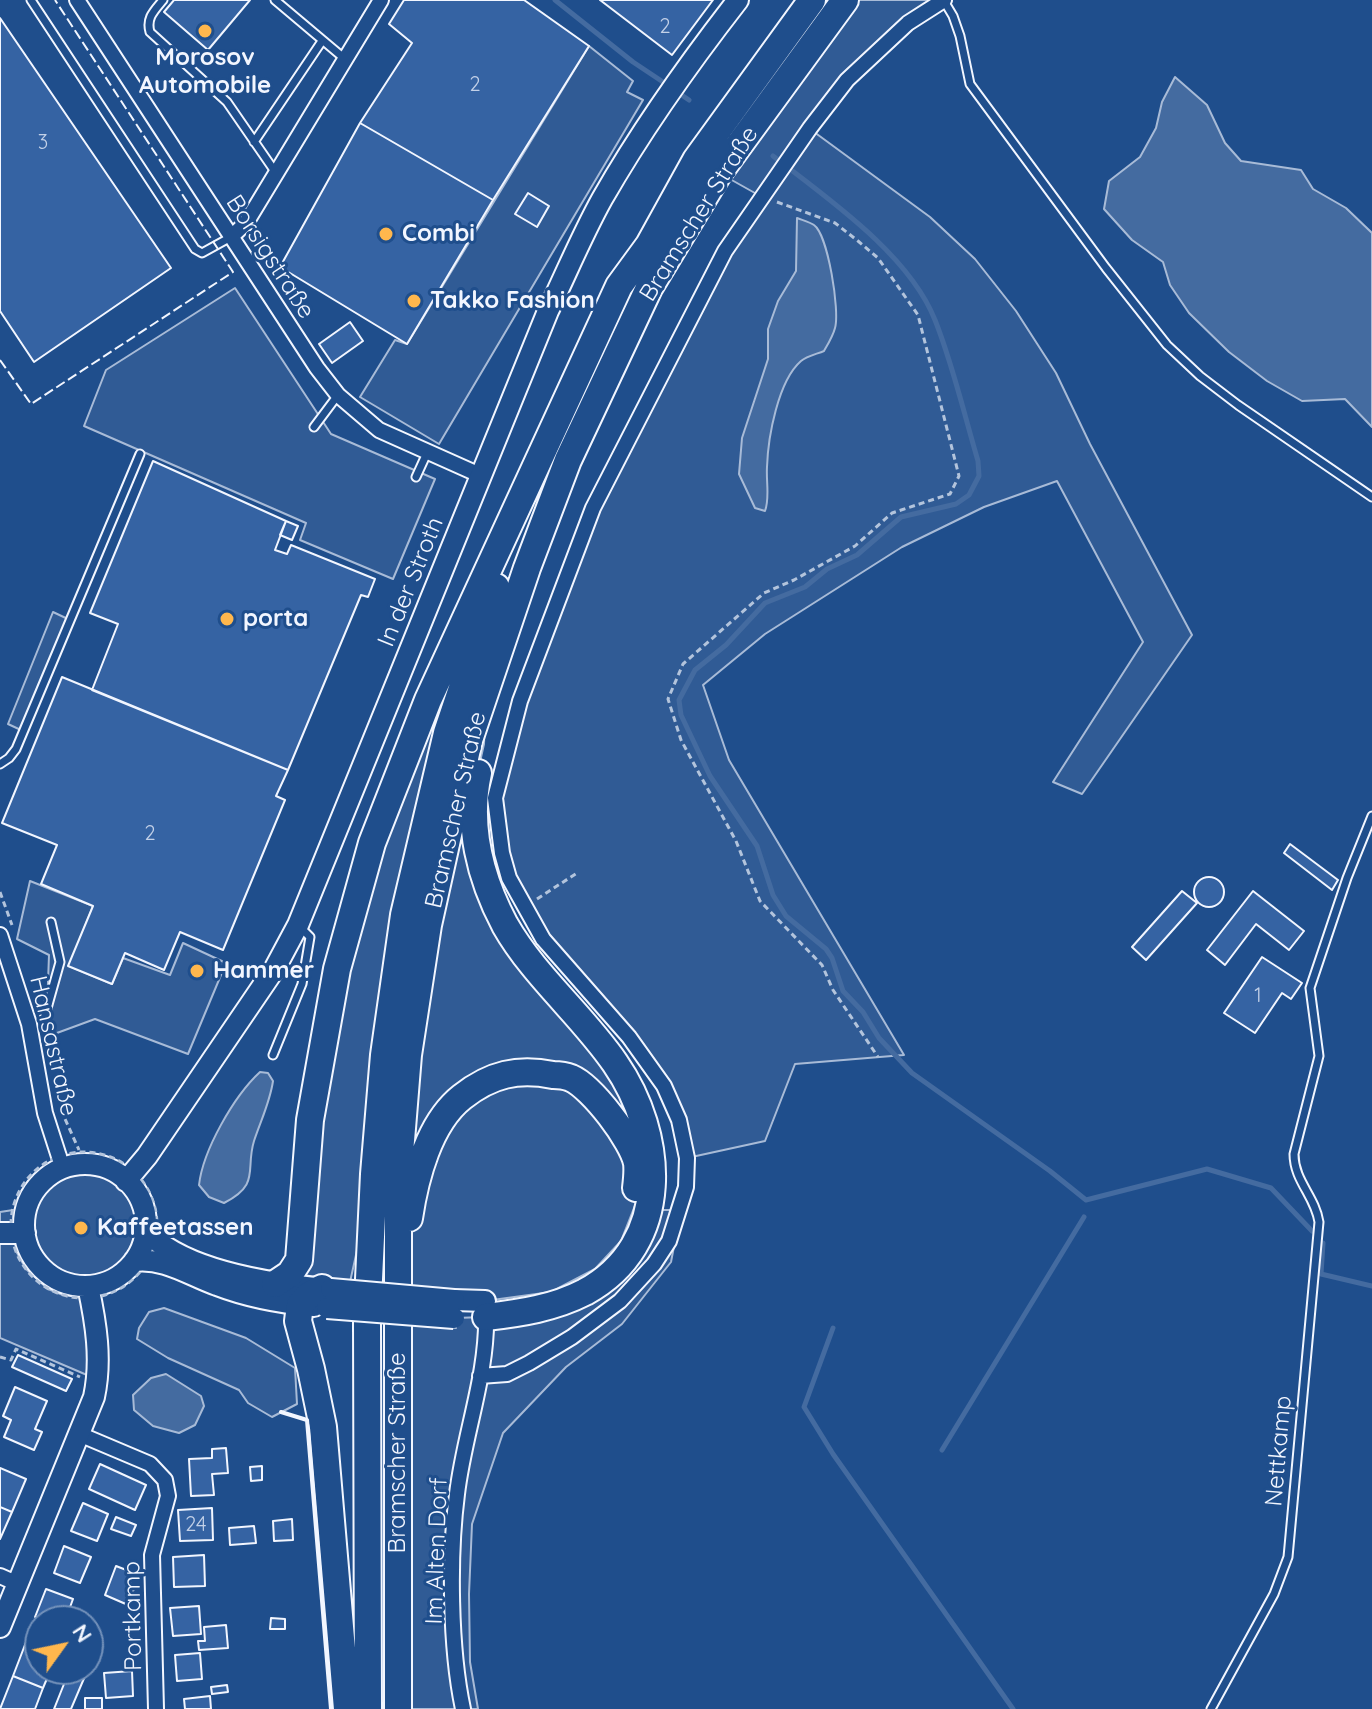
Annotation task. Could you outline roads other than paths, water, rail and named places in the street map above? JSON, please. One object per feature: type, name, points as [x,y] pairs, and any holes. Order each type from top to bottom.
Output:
[{"type":"highway","points":[[275,1284],[290,1274],[299,1260],[310,1120],[337,969],[372,843],[428,700],[619,286],[649,245],[696,160],[812,0]]},
{"type":"highway","name":"Bramscher Straße","points":[[398,1709],[398,1177],[408,1055],[428,925],[469,740],[527,568],[568,460],[649,288],[718,174],[844,1]]},
{"type":"highway","points":[[368,1709],[367,1343],[374,1174],[384,1055],[404,915],[447,733],[544,448]]},
{"type":"highway","points":[[485,1309],[525,1312],[557,1304],[587,1291],[616,1269],[636,1242],[645,1220],[654,1174],[649,1136],[636,1099],[615,1063],[532,964],[505,925],[485,877],[473,833],[473,793],[484,744],[486,689]]},
{"type":"highway","points":[[399,1284],[412,1199],[430,1144],[441,1122],[460,1098],[485,1081],[526,1070],[571,1078],[609,1112],[637,1161],[636,1203],[621,1241],[595,1269],[551,1292],[485,1309]]},
{"type":"highway","points":[[327,1295],[308,1296],[300,1305],[298,1321],[323,1427],[347,1709]]},
{"type":"street","name":"Borsigstraße","points":[[77,0],[317,368],[338,395],[379,430],[482,476]]},
{"type":"street","points":[[231,237],[246,223],[381,0]]},
{"type":"street","name":"In der Stroth","points":[[130,1177],[275,968],[298,925],[548,311],[577,250],[601,201],[672,89],[738,0]]},
{"type":"street","points":[[480,1376],[507,1374],[529,1363],[572,1337],[620,1301],[654,1264],[669,1241],[686,1187],[687,1158],[679,1120],[664,1086],[629,1037],[543,939],[509,878],[502,853],[495,798],[520,701],[593,508],[725,251],[847,80],[908,23],[944,1]]},
{"type":"street","name":"Hansastraße","points":[[0,935],[29,1024],[45,1113],[60,1162]]},
{"type":"street","points":[[60,1162],[98,1166],[130,1177],[146,1220],[146,1248],[124,1273],[89,1292],[49,1275],[35,1261],[26,1243],[13,1233],[35,1191],[60,1162]]},
{"type":"street","points":[[146,1248],[223,1272],[327,1295],[454,1309],[485,1309]]},
{"type":"street","points":[[146,1248],[158,1261],[219,1286],[271,1301],[300,1305]]},
{"type":"street","points":[[0,1627],[9,1580],[79,1434],[97,1385],[99,1356],[89,1292]]},
{"type":"street","name":"Im Alten Dorf","points":[[463,1709],[452,1604],[456,1495],[487,1340],[485,1309]]},
{"type":"street","name":"Portkamp","points":[[79,1434],[150,1464],[165,1480],[168,1496],[152,1555],[156,1709]]},
{"type":"lane","points":[[31,0],[195,249],[202,253],[209,252],[231,237]]},
{"type":"lane","points":[[163,0],[149,17],[147,24],[150,32],[227,102],[276,173]]},
{"type":"lane","points":[[275,0],[345,59]]},
{"type":"lane","points":[[944,1],[960,36],[970,84],[1167,345],[1238,405],[1372,497]]},
{"type":"lane","points":[[254,142],[322,41]]},
{"type":"lane","points":[[314,427],[338,395]]},
{"type":"lane","points":[[416,477],[427,453]]},
{"type":"lane","points":[[0,764],[16,749],[140,454]]},
{"type":"lane","name":"Nettkamp","points":[[1211,1709],[1274,1594],[1288,1557],[1319,1222],[1317,1207],[1294,1169],[1294,1154],[1319,1056],[1310,988],[1347,878],[1372,816]]},
{"type":"lane","points":[[44,1019],[60,962],[51,922]]},
{"type":"lane","points":[[273,1055],[302,984],[310,937],[298,925]]},
{"type":"waterway","points":[[555,0],[633,62],[669,86]]},
{"type":"waterway","points":[[677,92],[689,100]]},
{"type":"waterway","points":[[773,156],[887,250],[923,296],[947,354],[978,461],[979,476],[969,495],[956,504],[901,517],[857,555],[827,569],[805,587],[765,603],[726,645],[695,670],[679,700],[681,715],[710,776],[757,846],[773,895],[786,916],[826,949],[843,991],[863,1012],[879,1038],[912,1073],[1086,1200],[1207,1169],[1271,1188],[1312,1231]]},
{"type":"waterway","points":[[942,1450],[1084,1217]]},
{"type":"waterway","points":[[1323,1243],[1321,1274],[1372,1286]]},
{"type":"waterway","points":[[833,1328],[804,1407],[833,1454],[1013,1709]]},
{"type":"place","name":"Morosov Automobile","points":[[205,31]]},
{"type":"place","name":"Combi","points":[[386,234]]},
{"type":"place","name":"Takko Fashion","points":[[414,301]]},
{"type":"place","name":"porta","points":[[227,619]]},
{"type":"place","name":"Hammer","points":[[197,971]]},
{"type":"place","name":"Kaffeetassen","points":[[81,1228]]}]
